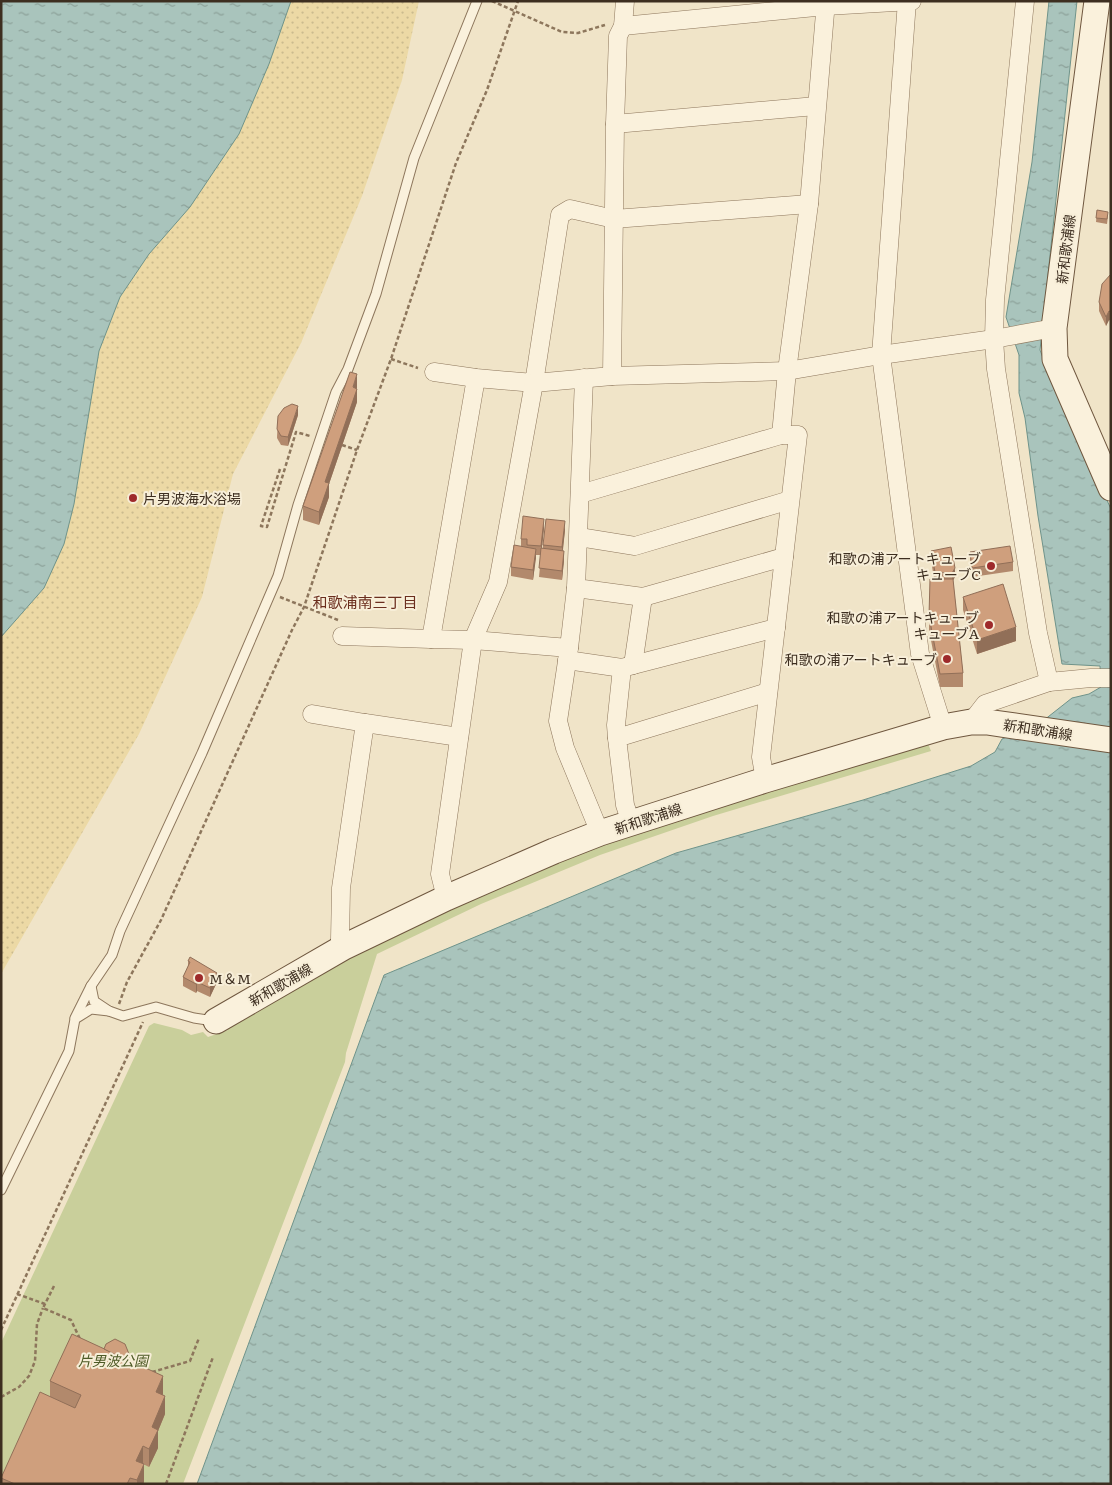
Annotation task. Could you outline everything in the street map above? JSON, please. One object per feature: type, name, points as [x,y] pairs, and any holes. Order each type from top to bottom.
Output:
[{"type":"main road","name":"新和歌浦線","points":[[1097,1],[1049,329],[1056,359],[1111,488]]},
{"type":"main road","name":"新和歌浦線","points":[[216,1021],[344,947],[446,898],[600,833],[766,780],[943,727],[971,722],[1004,723],[1111,740]]},
{"type":"street","points":[[612,376],[618,36],[623,24],[625,1]]},
{"type":"street","points":[[623,24],[826,4],[912,1]]},
{"type":"street","points":[[1025,1],[995,300],[999,338],[996,369],[1036,624],[1049,682]]},
{"type":"street","points":[[907,2],[881,355],[920,654],[943,727]]},
{"type":"street","points":[[781,435],[787,371],[809,204],[826,4]]},
{"type":"street","points":[[615,124],[816,106]]},
{"type":"street","points":[[446,898],[440,874],[473,640],[498,582],[534,383],[560,215],[570,209],[614,219],[809,204]]},
{"type":"street","points":[[426,370],[476,378],[534,383],[612,376],[787,371],[1049,329]]},
{"type":"street","points":[[431,639],[476,378]]},
{"type":"street","points":[[584,378],[576,588],[558,722],[565,748],[600,833]]},
{"type":"street","points":[[580,494],[781,435],[798,435],[761,757],[766,780]]},
{"type":"street","points":[[579,537],[635,546],[790,500]]},
{"type":"street","points":[[576,588],[643,597],[784,557]]},
{"type":"street","points":[[631,823],[625,805],[616,725],[643,597]]},
{"type":"street","points":[[342,629],[431,639],[473,640],[568,654],[627,666],[776,628]]},
{"type":"street","points":[[971,722],[985,704],[1049,682],[1111,678]]},
{"type":"street","points":[[617,738],[768,692]]},
{"type":"street","points":[[312,714],[365,724],[459,737]]},
{"type":"street","points":[[344,947],[340,940],[341,888],[365,724]]},
{"type":"lane","points":[[1,1190],[69,1051],[75,1020],[91,986],[112,955],[120,931],[202,753],[278,576],[298,505],[336,392],[348,369],[376,294],[414,158],[477,1]]},
{"type":"lane","points":[[91,986],[94,1001],[112,1012],[123,1016],[156,1007],[205,1021],[216,1021]]},
{"type":"lane","points":[[75,1020],[91,1009],[112,1012]]},
{"type":"path","points":[[492,1],[562,32],[578,33],[612,22],[623,24]]},
{"type":"path","points":[[112,1012],[161,920],[304,607],[357,450],[391,359],[456,163],[487,90],[518,1]]},
{"type":"path","points":[[391,359],[426,370]]},
{"type":"path","points":[[280,468],[261,526],[267,527],[296,432],[313,437]]},
{"type":"path","points":[[342,446],[357,450]]},
{"type":"path","points":[[284,598],[311,610],[342,629]]},
{"type":"path","points":[[1,1330],[149,1009]]},
{"type":"path","points":[[1,1397],[19,1387],[30,1376],[35,1361],[37,1324],[54,1286]]},
{"type":"path","points":[[17,1294],[45,1304]]},
{"type":"path","points":[[43,1308],[70,1320],[80,1341]]},
{"type":"path","points":[[151,1373],[190,1361],[199,1338]]},
{"type":"path","points":[[166,1484],[213,1357]]},
{"type":"sand","name":"片男波海水浴場","points":[[266,1],[419,1],[402,80],[362,196],[301,343],[233,474],[202,597],[139,734],[1,974],[1,581],[51,418]]},
{"type":"green space","name":"片男波公園","points":[[927,741],[931,751],[713,816],[600,855],[481,904],[377,954],[346,1053],[345,1062],[183,1484],[1,1484],[1,1343],[149,1026],[154,1023],[182,1030],[191,1035],[203,1032],[208,1037],[228,1030],[228,1025],[370,942],[560,861],[638,832]]},
{"type":"water","points":[[1,1],[291,1],[269,64],[239,134],[190,207],[149,254],[120,297],[99,351],[74,504],[64,544],[44,588],[1,637]]},
{"type":"water","points":[[1049,1],[1077,1],[1040,350],[1051,379],[1111,509],[1111,1484],[197,1484],[384,975],[676,853],[863,800],[971,766],[995,752],[1002,739],[1039,724],[1072,698],[1089,694],[1101,687],[1100,666],[1062,664],[1038,516],[1025,418],[1019,393],[1019,355],[1006,317],[1032,162]]},
{"type":"building","points":[[1097,210],[1108,212],[1107,219],[1096,218]]},
{"type":"building","points":[[1111,274],[1111,312],[1109,311],[1106,317],[1099,302],[1102,284]]},
{"type":"building","points":[[350,372],[357,374],[353,387],[357,389],[325,482],[329,483],[319,512],[303,506]]},
{"type":"building","points":[[292,404],[298,406],[288,437],[281,436],[277,429],[278,416],[284,408]]},
{"type":"building","points":[[523,516],[544,519],[541,546],[527,545],[527,539],[521,539]]},
{"type":"building","points":[[546,519],[565,521],[562,547],[543,545]]},
{"type":"building","points":[[514,545],[536,549],[533,570],[511,567]]},
{"type":"building","points":[[1010,546],[1013,562],[972,568],[970,552]]},
{"type":"building","points":[[951,547],[955,568],[952,573],[935,572],[931,551]]},
{"type":"building","points":[[541,548],[564,551],[562,571],[539,568]]},
{"type":"building","name":"和歌の浦アートキューブ","points":[[930,579],[953,579],[963,673],[940,674],[929,616]]},
{"type":"building","name":"和歌の浦アートキューブ キューブA","points":[[1003,584],[1016,627],[977,640],[963,597]]},
{"type":"building","points":[[190,957],[217,973],[210,988],[197,982],[196,984],[183,977],[190,962],[188,961]]},
{"type":"building","points":[[72,1334],[163,1376],[156,1392],[165,1396],[152,1427],[158,1430],[149,1449],[143,1446],[136,1461],[144,1464],[137,1480],[130,1478],[127,1484],[15,1484],[1,1478],[40,1392],[75,1408],[81,1395],[50,1381]]},
{"type":"building","points":[[115,1339],[125,1344],[129,1354],[126,1360],[104,1349],[106,1344]]},
{"type":"place","name":"片男波海水浴場","points":[[133,498]]},
{"type":"place","name":"和歌の浦アートキューブ キューブC","points":[[991,566]]},
{"type":"place","name":"和歌の浦アートキューブ キューブA","points":[[989,625]]},
{"type":"place","name":"和歌の浦アートキューブ","points":[[947,659]]},
{"type":"place","name":"M＆M","points":[[199,978]]},
{"type":"district","name":"和歌浦南三丁目","points":[[365,601]]}]
